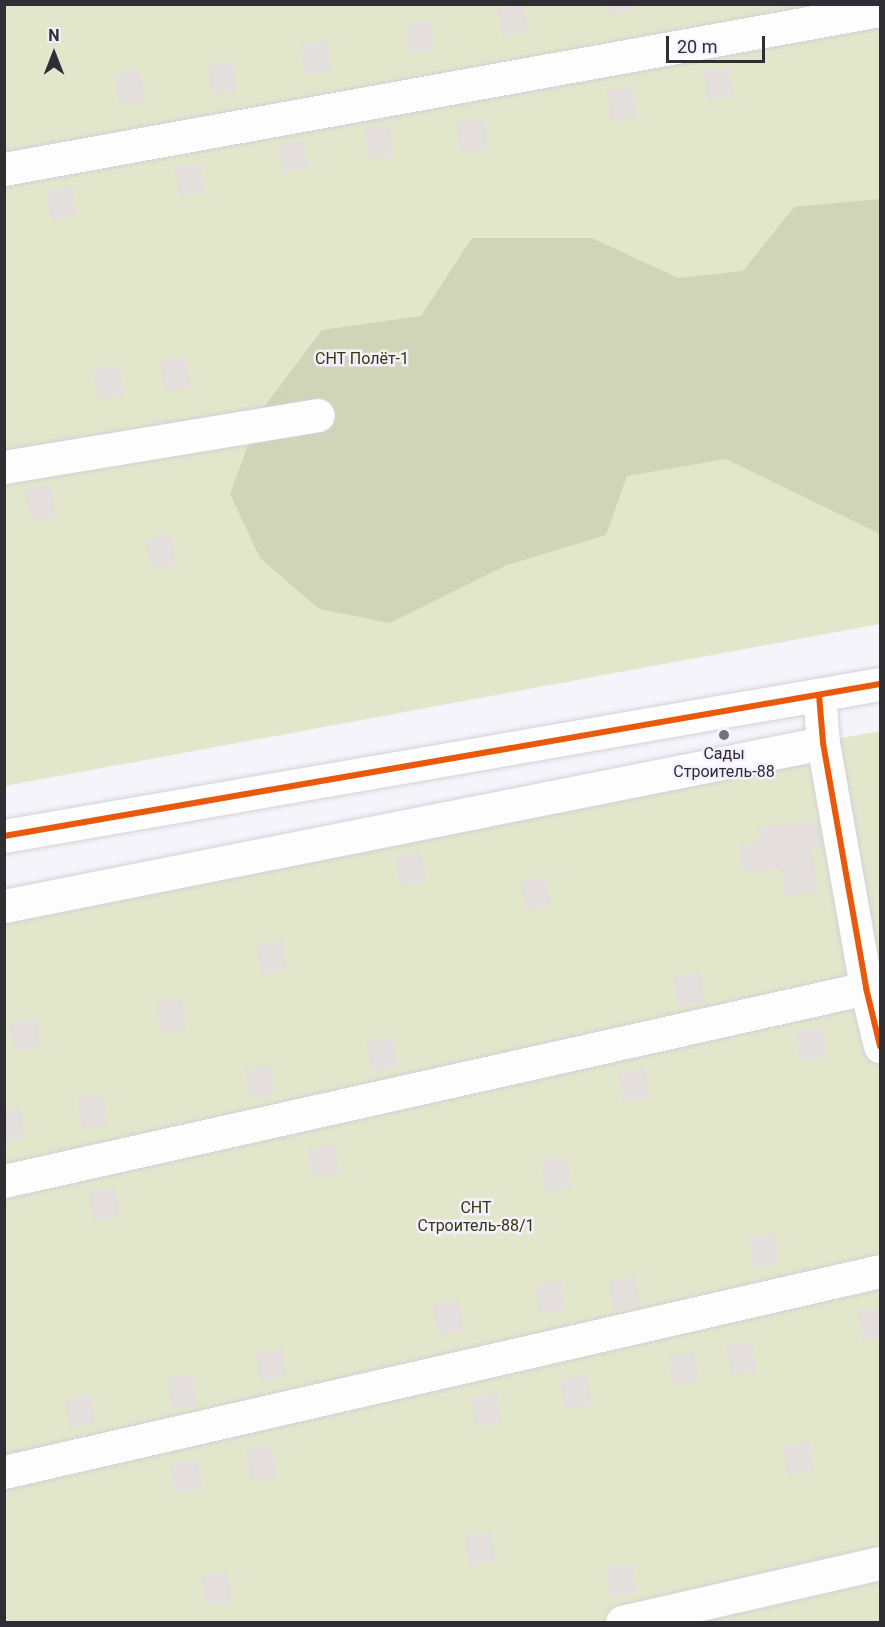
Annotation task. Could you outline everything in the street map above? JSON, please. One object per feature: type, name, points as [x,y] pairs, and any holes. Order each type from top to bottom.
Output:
[{"type":"street","points":[[4,169],[796,15],[880,10]]},
{"type":"street","points":[[4,467],[318,415]]},
{"type":"street","points":[[4,836],[880,684]]},
{"type":"street","points":[[819,695],[823,743],[873,986],[880,1046]]},
{"type":"street","points":[[4,906],[823,743]]},
{"type":"street","points":[[4,1181],[873,986]]},
{"type":"street","points":[[4,1472],[880,1271]]},
{"type":"street","points":[[622,1623],[880,1563]]},
{"type":"green space","name":"СНТ Полёт-1","points":[[5,5],[880,5],[880,624],[5,786]]},
{"type":"green space","points":[[880,199],[880,534],[726,459],[627,476],[606,535],[507,565],[390,623],[319,609],[260,558],[230,494],[260,412],[322,330],[421,316],[472,238],[592,238],[678,278],[743,271],[794,207]]},
{"type":"green space","name":"СНТ Строитель-88/1","points":[[880,731],[880,1622],[5,1622],[4,890]]},
{"type":"building","points":[[606,4],[634,4],[634,9],[608,14]]},
{"type":"building","points":[[523,5],[528,33],[502,37],[497,10]]},
{"type":"building","points":[[430,20],[435,50],[409,54],[404,24]]},
{"type":"building","points":[[327,41],[332,71],[305,75],[300,45]]},
{"type":"building","points":[[233,61],[238,91],[212,95],[207,65]]},
{"type":"building","points":[[729,67],[734,97],[708,101],[703,71]]},
{"type":"building","points":[[139,70],[145,100],[119,105],[113,75]]},
{"type":"building","points":[[633,87],[638,117],[611,121],[606,91]]},
{"type":"building","points":[[483,118],[488,148],[461,152],[456,122]]},
{"type":"building","points":[[389,126],[394,156],[368,160],[363,130]]},
{"type":"building","points":[[303,140],[308,169],[282,173],[277,145]]},
{"type":"building","points":[[200,163],[205,193],[179,197],[174,167]]},
{"type":"building","points":[[72,186],[77,216],[51,220],[46,190]]},
{"type":"building","points":[[186,358],[191,388],[165,392],[160,362]]},
{"type":"building","points":[[118,364],[124,394],[98,399],[92,369]]},
{"type":"building","points":[[50,485],[56,515],[30,520],[24,490]]},
{"type":"building","points":[[171,535],[176,565],[150,569],[145,539]]},
{"type":"building","points":[[819,821],[822,847],[812,848],[817,893],[785,896],[781,868],[742,872],[739,845],[758,843],[757,828]]},
{"type":"building","points":[[420,852],[426,881],[401,887],[395,857]]},
{"type":"building","points":[[546,877],[551,907],[525,911],[520,881]]},
{"type":"building","points":[[282,940],[287,970],[261,974],[256,944]]},
{"type":"building","points":[[700,972],[705,1002],[678,1006],[673,976]]},
{"type":"building","points":[[181,999],[186,1029],[160,1033],[155,1003]]},
{"type":"building","points":[[36,1018],[41,1048],[14,1052],[9,1022]]},
{"type":"building","points":[[822,1027],[827,1057],[800,1061],[795,1031]]},
{"type":"building","points":[[393,1037],[398,1067],[371,1071],[366,1041]]},
{"type":"building","points":[[271,1065],[276,1095],[250,1099],[245,1069]]},
{"type":"building","points":[[645,1068],[650,1098],[623,1102],[618,1072]]},
{"type":"building","points":[[103,1095],[108,1125],[82,1129],[77,1099]]},
{"type":"building","points":[[20,1108],[25,1138],[4,1141],[4,1111]]},
{"type":"building","points":[[334,1144],[339,1173],[312,1177],[307,1149]]},
{"type":"building","points":[[566,1156],[572,1186],[546,1191],[540,1161]]},
{"type":"building","points":[[115,1187],[120,1217],[93,1221],[88,1191]]},
{"type":"building","points":[[774,1233],[780,1263],[754,1268],[748,1238]]},
{"type":"building","points":[[635,1277],[640,1306],[613,1310],[608,1282]]},
{"type":"building","points":[[561,1280],[566,1310],[539,1314],[534,1284]]},
{"type":"building","points":[[458,1300],[464,1330],[438,1335],[432,1305]]},
{"type":"building","points":[[880,1308],[880,1338],[863,1341],[858,1311]]},
{"type":"building","points":[[752,1342],[757,1372],[731,1376],[726,1346]]},
{"type":"building","points":[[282,1348],[287,1378],[260,1382],[255,1352]]},
{"type":"building","points":[[694,1352],[699,1382],[673,1386],[668,1356]]},
{"type":"building","points":[[193,1375],[198,1405],[172,1409],[167,1379]]},
{"type":"building","points":[[587,1375],[592,1405],[565,1409],[560,1379]]},
{"type":"building","points":[[497,1393],[502,1423],[475,1427],[470,1397]]},
{"type":"building","points":[[90,1395],[95,1424],[69,1428],[64,1400]]},
{"type":"building","points":[[809,1442],[814,1472],[787,1476],[782,1446]]},
{"type":"building","points":[[271,1445],[277,1475],[251,1480],[245,1450]]},
{"type":"building","points":[[197,1459],[202,1489],[175,1493],[170,1463]]},
{"type":"building","points":[[491,1531],[496,1561],[469,1565],[464,1535]]},
{"type":"building","points":[[632,1563],[637,1593],[610,1597],[605,1567]]},
{"type":"building","points":[[227,1572],[232,1602],[206,1606],[201,1576]]},
{"type":"cycle path","points":[[4,836],[880,684]]},
{"type":"cycle path","points":[[819,695],[823,743],[866,988],[880,1046]]},
{"type":"place","name":"Сады Строитель-88","points":[[724,735]]}]
